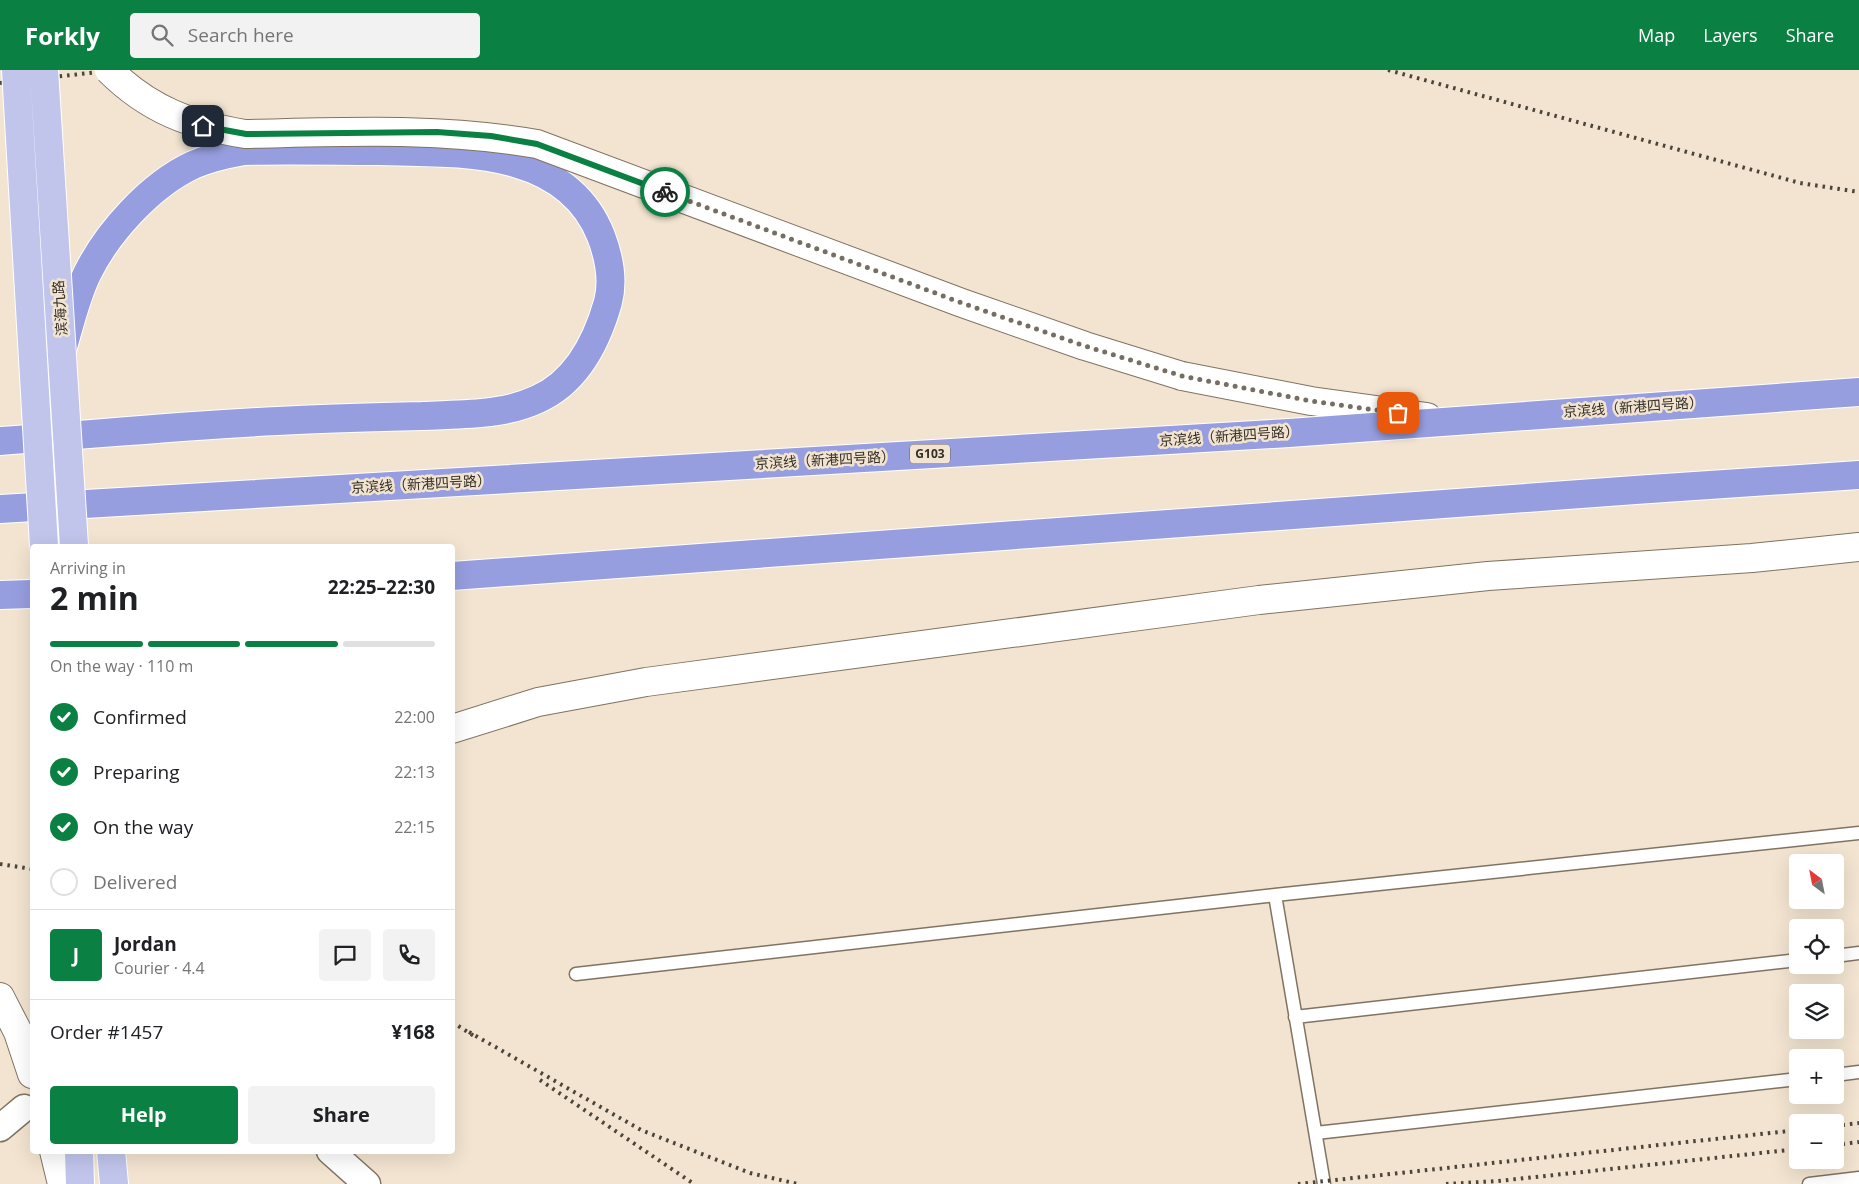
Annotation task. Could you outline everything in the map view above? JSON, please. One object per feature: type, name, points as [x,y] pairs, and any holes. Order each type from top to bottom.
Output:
[{"type":"highway","points":[[0,441],[294,420],[478,414],[511,410],[541,398],[568,378],[587,357],[602,324],[610,293],[609,258],[594,220],[577,197],[550,177],[518,163],[487,156],[440,152],[244,151],[215,157],[191,166],[163,184],[135,209],[100,251],[87,275],[63,347]]},
{"type":"highway","name":"京滨线（新港四号路）","points":[[0,509],[1280,433],[1859,392]]},
{"type":"highway","points":[[455,576],[719,559],[1540,495],[1859,475]]},
{"type":"highway","points":[[0,595],[30,594]]},
{"type":"main road","points":[[16,70],[44,544]]},
{"type":"main road","name":"滨海九路","points":[[44,70],[63,347],[74,544]]},
{"type":"main road","points":[[109,70],[142,99],[190,123],[216,129],[246,134],[437,132],[491,136],[537,144],[962,303],[1085,346],[1182,376],[1311,401],[1451,420]]},
{"type":"main road","points":[[455,728],[538,702],[646,682],[1250,602],[1488,576],[1752,558],[1859,547]]},
{"type":"main road","points":[[0,997],[18,1032],[30,1068]]},
{"type":"main road","points":[[55,1154],[62,1184]]},
{"type":"main road","points":[[78,1154],[80,1184]]},
{"type":"main road","points":[[111,1154],[114,1182]]},
{"type":"main road","points":[[114,1182],[119,1154]]},
{"type":"street","points":[[0,1128],[24,1108]]},
{"type":"street","points":[[333,1154],[367,1184]]},
{"type":"lane","points":[[576,974],[1274,895],[1859,833]]},
{"type":"lane","points":[[1274,895],[1324,1184]]},
{"type":"lane","points":[[1844,955],[1859,953]]},
{"type":"lane","points":[[1295,1017],[1789,961]]},
{"type":"lane","points":[[1844,1074],[1859,1072]]},
{"type":"lane","points":[[1316,1133],[1789,1080]]},
{"type":"lane","points":[[1809,1184],[1859,1178]]},
{"type":"railway","points":[[0,83],[116,70]]},
{"type":"railway","points":[[1388,70],[1800,183],[1859,192]]},
{"type":"railway","points":[[0,864],[30,869]]},
{"type":"railway","points":[[455,1024],[474,1036]]},
{"type":"railway","points":[[469,1032],[641,1130],[750,1173],[798,1184]]},
{"type":"railway","points":[[540,1080],[694,1184]]},
{"type":"railway","points":[[1844,1125],[1859,1123]]},
{"type":"railway","points":[[1298,1184],[1789,1131]]},
{"type":"railway","points":[[1844,1144],[1859,1142]]},
{"type":"railway","points":[[1446,1184],[1498,1181],[1789,1150]]},
{"type":"way so far","points":[[665,192],[962,303],[1085,346],[1182,376],[1311,401],[1398,413]]},
{"type":"route","points":[[203,126],[246,134],[437,132],[491,136],[537,144],[665,192]]}]
